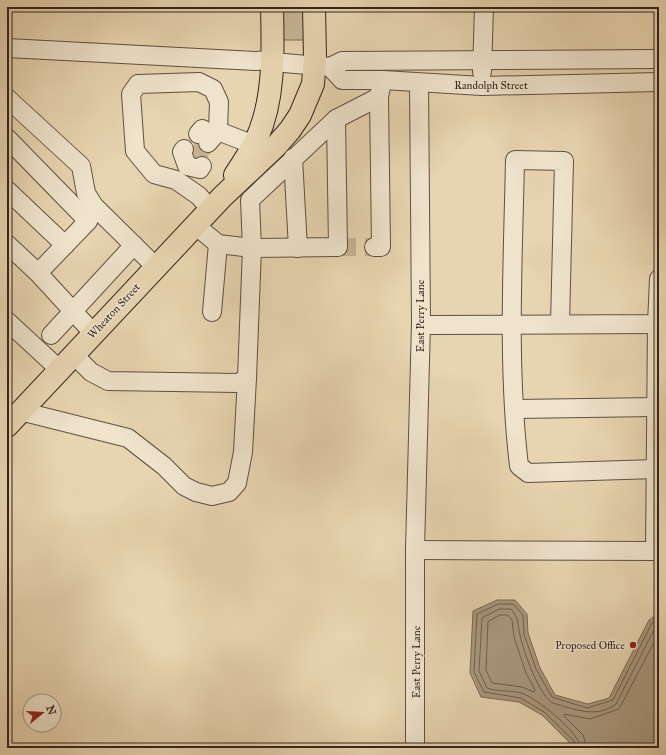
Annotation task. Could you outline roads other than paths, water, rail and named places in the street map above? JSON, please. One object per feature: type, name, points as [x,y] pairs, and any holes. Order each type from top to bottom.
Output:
[{"type":"main road","name":"Wheaton Street","points":[[216,203],[254,145],[264,119],[273,62],[272,7]]},
{"type":"main road","name":"Wheaton Street","points":[[14,418],[216,203],[276,146],[290,130],[300,115],[320,63],[314,7]]},
{"type":"street","points":[[482,86],[484,7]]},
{"type":"street","points":[[7,48],[256,61],[269,60],[273,62],[320,63],[342,61],[659,59]]},
{"type":"street","points":[[154,83],[168,56]]},
{"type":"street","name":"Randolph Street","points":[[320,63],[342,80],[381,89],[419,83],[482,86],[659,82]]},
{"type":"street","points":[[216,203],[199,196],[176,180],[154,174],[135,151],[131,94],[138,84],[199,82],[213,90],[219,102],[211,139],[254,145]]},
{"type":"street","name":"East Perry Lane","points":[[415,748],[415,550],[421,323],[419,83]]},
{"type":"street","points":[[14,418],[128,438],[164,466],[184,486],[196,492],[212,496],[228,492],[237,483],[242,463],[252,248],[250,200],[336,119],[381,89]]},
{"type":"street","points":[[374,247],[381,247],[381,89]]},
{"type":"street","points":[[7,98],[81,166],[91,213]]},
{"type":"street","points":[[195,225],[218,244],[252,248],[338,247],[336,119]]},
{"type":"street","points":[[7,138],[91,213],[134,245],[156,267]]},
{"type":"street","points":[[293,158],[298,248]]},
{"type":"street","points":[[176,180],[192,160]]},
{"type":"street","points":[[560,324],[564,161],[515,160],[513,325],[515,409],[519,466],[528,473],[657,473]]},
{"type":"street","points":[[7,190],[65,245]]},
{"type":"street","points":[[38,274],[65,245],[91,213]]},
{"type":"street","points":[[7,244],[38,274],[94,334]]},
{"type":"street","points":[[212,312],[218,244]]},
{"type":"street","points":[[51,335],[134,245]]},
{"type":"street","points":[[415,550],[657,551],[659,278]]},
{"type":"street","points":[[7,321],[67,362],[108,381],[238,383],[247,378]]},
{"type":"street","points":[[421,323],[424,325],[658,324]]},
{"type":"street","points":[[515,409],[657,410]]},
{"type":"water","points":[[497,600],[515,600],[527,614],[528,633],[540,668],[555,695],[588,704],[609,698],[649,620],[659,613],[659,748],[572,748],[571,744],[542,715],[519,702],[481,697],[470,673],[473,611]]},
{"type":"tunnel","points":[[194,158],[208,143]]},
{"type":"tunnel","points":[[338,247],[374,247]]},
{"type":"place","name":"Proposed Office","points":[[633,645]]}]
